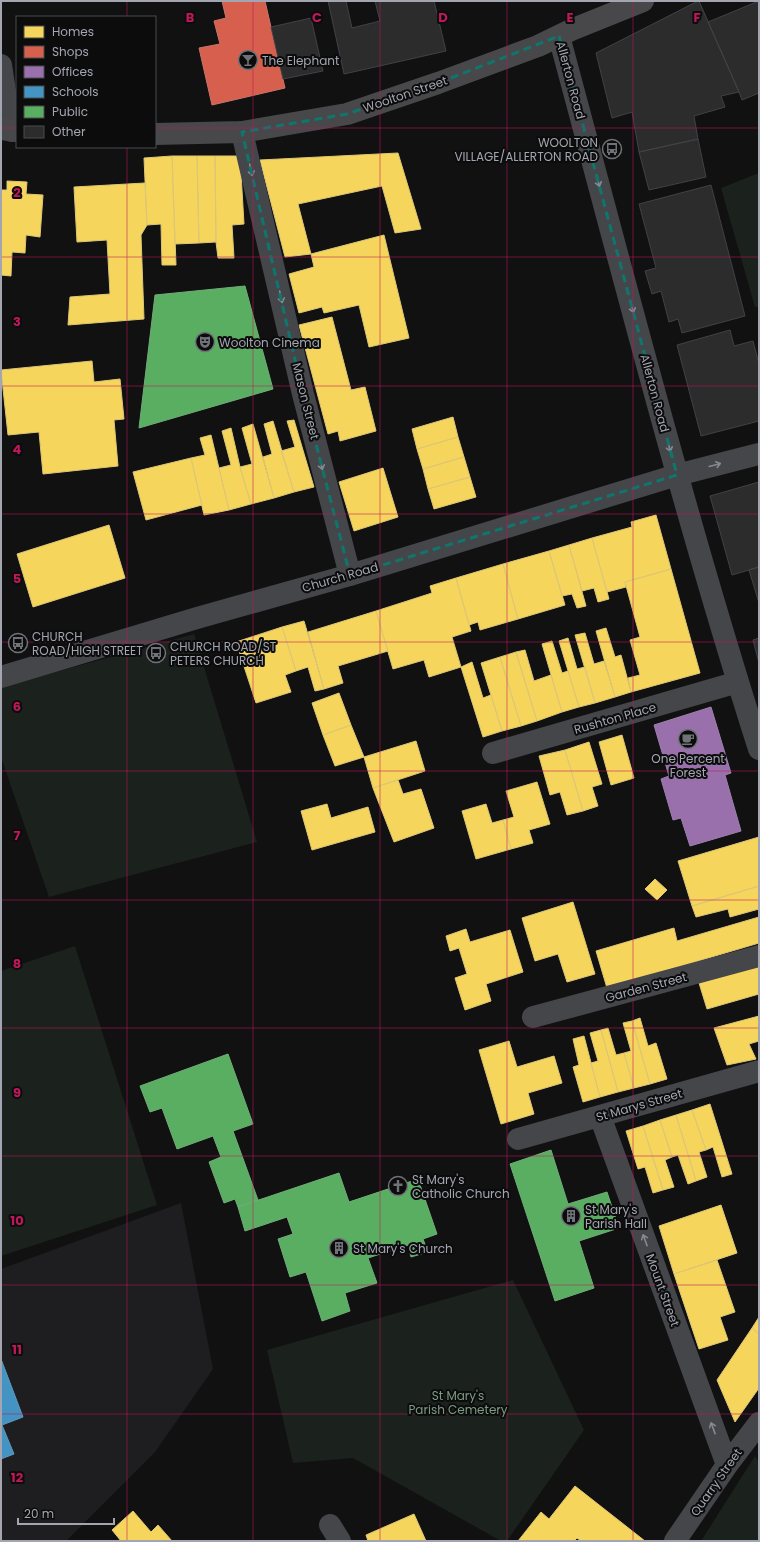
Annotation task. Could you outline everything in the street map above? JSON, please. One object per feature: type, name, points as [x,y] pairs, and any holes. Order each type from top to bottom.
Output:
[{"type":"main road","name":"Woolton Street","points":[[156,134],[242,132],[347,114],[438,83],[538,46],[643,1]]},
{"type":"street","name":"Allerton Road","points":[[559,36],[677,475],[759,749]]},
{"type":"street","points":[[1,65],[10,130]]},
{"type":"street","name":"Mason Street","points":[[242,132],[302,387],[350,575]]},
{"type":"street","name":"Church Road","points":[[1,677],[197,618],[350,575],[677,475],[759,454]]},
{"type":"street","name":"Rushton Place","points":[[493,753],[738,682]]},
{"type":"street","name":"Garden Street","points":[[533,1017],[759,956]]},
{"type":"street","name":"St Marys Street","points":[[518,1139],[759,1071]]},
{"type":"street","name":"Mount Street","points":[[600,1116],[727,1465]]},
{"type":"street","name":"Quarry Street","points":[[675,1541],[727,1465],[759,1423]]},
{"type":"highlighted area","points":[[559,36],[677,475],[350,575],[303,394],[242,132],[347,114],[438,83]]},
{"type":"shaded area","points":[[181,1203],[213,1369],[155,1452],[66,1541],[1,1541],[1,1269]]},
{"type":"green space","points":[[759,173],[759,307],[755,307],[721,188]]},
{"type":"green space","points":[[194,634],[257,842],[49,897],[1,757],[1,687]]},
{"type":"green space","points":[[75,946],[157,1205],[1,1256],[1,971]]},
{"type":"green space","name":"St Mary's Parish Cemetery","points":[[513,1280],[584,1430],[507,1541],[501,1541],[353,1458],[293,1463],[267,1350]]},
{"type":"green space","points":[[755,1456],[759,1462],[759,1541],[701,1541]]},
{"type":"building: Homes","points":[[398,153],[421,229],[395,233],[382,186],[298,204],[311,254],[285,257],[260,160]]},
{"type":"building: Homes","points":[[172,156],[176,265],[162,265],[161,224],[147,225],[144,158]]},
{"type":"building: Homes","points":[[172,156],[197,156],[199,243],[175,244]]},
{"type":"building: Homes","points":[[197,156],[215,156],[216,242],[199,243]]},
{"type":"building: Homes","points":[[215,156],[240,156],[244,224],[232,225],[234,258],[218,258],[216,242]]},
{"type":"building: Homes","points":[[7,181],[27,182],[26,194],[43,195],[40,237],[26,235],[25,253],[12,252],[11,276],[1,275],[1,190],[7,190]]},
{"type":"building: Homes","points":[[145,183],[147,225],[141,235],[144,319],[68,325],[70,297],[110,294],[107,240],[77,242],[74,187]]},
{"type":"building: Homes","points":[[384,235],[409,338],[369,347],[359,305],[324,313],[322,307],[299,313],[289,274],[314,267],[311,254]]},
{"type":"building: Homes","points":[[332,317],[351,390],[365,387],[376,431],[340,441],[338,431],[328,434],[299,325]]},
{"type":"building: Homes","points":[[92,361],[94,382],[120,379],[124,419],[114,420],[118,466],[43,474],[39,432],[8,435],[1,370]]},
{"type":"building: Homes","points":[[453,417],[458,437],[417,449],[412,429]]},
{"type":"building: Homes","points":[[294,420],[314,487],[294,492],[281,451],[295,447],[287,421]]},
{"type":"building: Homes","points":[[273,421],[294,492],[274,498],[263,457],[272,454],[264,424]]},
{"type":"building: Homes","points":[[253,424],[274,498],[251,504],[240,467],[252,464],[242,428]]},
{"type":"building: Homes","points":[[231,428],[240,467],[251,504],[229,510],[219,468],[231,465],[222,431]]},
{"type":"building: Homes","points":[[211,435],[229,510],[204,515],[191,458],[205,455],[200,438]]},
{"type":"building: Homes","points":[[458,437],[464,457],[423,469],[417,449]]},
{"type":"building: Homes","points":[[464,457],[470,477],[428,489],[423,469]]},
{"type":"building: Homes","points":[[191,458],[202,505],[146,520],[133,472]]},
{"type":"building: Homes","points":[[383,468],[398,517],[354,531],[339,482]]},
{"type":"building: Homes","points":[[470,477],[476,497],[434,509],[428,489]]},
{"type":"building: Homes","points":[[656,515],[671,569],[625,582],[626,587],[607,592],[592,538],[632,527],[631,522]]},
{"type":"building: Homes","points":[[109,525],[125,578],[33,607],[17,554]]},
{"type":"building: Homes","points":[[592,538],[609,599],[598,602],[594,588],[582,591],[569,545]]},
{"type":"building: Homes","points":[[569,545],[586,606],[577,608],[572,594],[562,596],[549,551]]},
{"type":"building: Homes","points":[[549,551],[565,605],[518,619],[503,564]]},
{"type":"building: Homes","points":[[503,564],[518,619],[480,630],[478,622],[469,625],[456,578]]},
{"type":"building: Homes","points":[[671,569],[700,673],[631,692],[628,678],[640,675],[630,640],[640,637],[625,582]]},
{"type":"building: Homes","points":[[456,578],[471,631],[452,637],[461,667],[429,677],[424,660],[393,669],[376,611],[432,593],[430,586]]},
{"type":"building: Homes","points":[[376,611],[388,651],[338,666],[343,683],[324,689],[308,632]]},
{"type":"building: Homes","points":[[304,621],[324,689],[315,691],[308,667],[296,671],[282,627]]},
{"type":"building: Homes","points":[[282,627],[296,671],[285,675],[291,692],[256,703],[236,642]]},
{"type":"building: Homes","points":[[606,628],[615,657],[621,655],[631,692],[615,697],[596,631]]},
{"type":"building: Homes","points":[[585,633],[594,664],[604,661],[615,697],[595,703],[575,635]]},
{"type":"building: Homes","points":[[568,638],[577,669],[585,667],[595,703],[579,707],[559,641]]},
{"type":"building: Homes","points":[[552,641],[562,673],[568,671],[579,707],[562,712],[542,644]]},
{"type":"building: Homes","points":[[525,650],[534,681],[551,675],[562,712],[537,721],[516,652]]},
{"type":"building: Homes","points":[[516,652],[537,721],[521,726],[500,657]]},
{"type":"building: Homes","points":[[500,657],[521,726],[502,731],[481,663]]},
{"type":"building: Homes","points":[[472,662],[483,698],[491,695],[502,731],[483,737],[461,667]]},
{"type":"building: Homes","points":[[339,693],[351,725],[323,735],[312,703]]},
{"type":"building: Homes","points":[[351,725],[364,757],[335,766],[323,735]]},
{"type":"building: Homes","points":[[622,735],[634,778],[611,785],[599,742]]},
{"type":"building: Homes","points":[[416,741],[425,771],[373,788],[364,757]]},
{"type":"building: Homes","points":[[589,742],[602,784],[592,787],[598,806],[583,811],[565,750]]},
{"type":"building: Homes","points":[[565,750],[583,811],[567,815],[560,792],[550,795],[539,756]]},
{"type":"building: Homes","points":[[398,780],[403,794],[421,789],[434,828],[394,842],[373,788]]},
{"type":"building: Homes","points":[[537,782],[550,824],[529,830],[533,843],[511,849],[503,820],[514,817],[506,791]]},
{"type":"building: Homes","points":[[327,804],[331,818],[368,807],[375,832],[312,850],[301,811]]},
{"type":"building: Homes","points":[[486,804],[492,823],[503,820],[511,849],[476,859],[462,811]]},
{"type":"building: Homes","points":[[759,837],[759,886],[692,906],[678,861]]},
{"type":"building: Homes","points":[[655,879],[667,890],[657,900],[645,889]]},
{"type":"building: Homes","points":[[759,886],[759,909],[730,917],[728,909],[696,917],[692,906]]},
{"type":"building: Homes","points":[[573,902],[595,974],[567,982],[558,954],[535,961],[522,918]]},
{"type":"building: Homes","points":[[759,917],[759,943],[607,988],[596,951],[674,928],[677,941]]},
{"type":"building: Homes","points":[[466,929],[470,942],[510,930],[523,972],[486,984],[491,1001],[465,1010],[455,978],[467,974],[459,948],[450,951],[446,936]]},
{"type":"building: Homes","points":[[759,966],[759,994],[707,1009],[699,983]]},
{"type":"building: Homes","points":[[759,1016],[759,1041],[749,1044],[756,1059],[727,1065],[714,1028]]},
{"type":"building: Homes","points":[[640,1018],[648,1046],[656,1043],[667,1079],[650,1084],[632,1021]]},
{"type":"building: Homes","points":[[632,1021],[650,1084],[634,1088],[624,1053],[631,1051],[623,1023]]},
{"type":"building: Homes","points":[[608,1028],[616,1055],[624,1053],[634,1088],[618,1092],[601,1030]]},
{"type":"building: Homes","points":[[601,1030],[618,1092],[600,1097],[591,1063],[598,1061],[590,1033]]},
{"type":"building: Homes","points":[[584,1036],[600,1097],[583,1102],[573,1067],[579,1065],[573,1039]]},
{"type":"building: Homes","points":[[509,1041],[517,1067],[554,1056],[562,1083],[528,1093],[534,1114],[501,1124],[479,1050]]},
{"type":"building: Homes","points":[[710,1104],[732,1174],[722,1177],[713,1147],[706,1150],[692,1110]]},
{"type":"building: Homes","points":[[692,1110],[706,1150],[699,1152],[707,1177],[696,1181],[676,1115]]},
{"type":"building: Homes","points":[[676,1115],[696,1181],[688,1184],[678,1155],[672,1157],[660,1120]]},
{"type":"building: Homes","points":[[660,1120],[672,1157],[665,1160],[674,1187],[663,1190],[643,1126]]},
{"type":"building: Homes","points":[[643,1126],[663,1190],[653,1193],[645,1167],[638,1169],[626,1131]]},
{"type":"building: Homes","points":[[721,1205],[737,1253],[674,1274],[659,1226]]},
{"type":"building: Homes","points":[[717,1260],[735,1312],[720,1317],[728,1340],[699,1349],[674,1274]]},
{"type":"building: Homes","points":[[759,1317],[759,1334],[752,1328]]},
{"type":"building: Homes","points":[[752,1328],[759,1334],[759,1388],[735,1422],[717,1380]]},
{"type":"building: Homes","points":[[575,1486],[645,1541],[581,1541],[577,1538],[574,1541],[518,1541],[541,1512],[549,1519]]},
{"type":"building: Homes","points":[[133,1511],[151,1532],[158,1525],[172,1541],[121,1541],[112,1530]]},
{"type":"building: Homes","points":[[414,1514],[426,1541],[368,1541],[366,1535]]},
{"type":"building: Shops","points":[[222,1],[265,1],[285,88],[212,105],[199,48],[220,44],[214,21],[226,18]]},
{"type":"building: Offices","points":[[711,707],[731,773],[725,775],[741,831],[690,846],[681,818],[673,820],[661,779],[669,776],[654,725]]},
{"type":"building: Schools","points":[[1,1359],[23,1417],[2,1425],[14,1454],[1,1459]]},
{"type":"building: Public","name":"Woolton Cinema","points":[[245,286],[273,389],[139,428],[155,295]]},
{"type":"building: Public","points":[[228,1054],[253,1124],[233,1131],[258,1200],[238,1207],[235,1199],[224,1203],[209,1162],[221,1157],[213,1136],[177,1149],[162,1108],[150,1112],[140,1086]]},
{"type":"building: Public","name":"St Mary's Parish Hall","points":[[551,1150],[568,1204],[607,1192],[619,1228],[579,1241],[594,1288],[555,1301],[510,1164]]},
{"type":"building: Public","name":"St Mary's Church","points":[[339,1173],[349,1202],[418,1179],[437,1234],[423,1239],[428,1252],[411,1257],[408,1245],[368,1258],[377,1283],[345,1293],[350,1311],[322,1321],[306,1272],[290,1277],[278,1239],[293,1234],[287,1217],[245,1231],[238,1207]]},
{"type":"building: Other","points":[[328,1],[346,1],[352,28],[380,21],[375,1],[434,1],[446,51],[344,74]]},
{"type":"building: Other","points":[[698,1],[739,92],[721,96],[725,107],[694,116],[698,139],[639,152],[632,112],[612,118],[596,53]]},
{"type":"building: Other","points":[[759,1],[759,93],[742,100],[708,22]]},
{"type":"building: Other","points":[[311,18],[323,71],[283,79],[271,27]]},
{"type":"building: Other","points":[[698,139],[706,177],[649,190],[639,152]]},
{"type":"building: Other","points":[[711,185],[745,316],[682,333],[678,319],[669,322],[661,291],[652,294],[645,271],[656,268],[639,204]]},
{"type":"building: Other","points":[[730,330],[734,346],[753,341],[759,364],[759,421],[701,436],[677,345]]},
{"type":"building: Other","points":[[759,482],[759,567],[732,575],[710,496]]},
{"type":"building: Other","points":[[759,567],[759,603],[749,570]]},
{"type":"building: Other","points":[[759,638],[759,663],[753,640]]},
{"type":"place","name":"The Elephant","points":[[248,60]]},
{"type":"place","name":"WOOLTON VILLAGE/ALLERTON ROAD","points":[[612,149]]},
{"type":"place","name":"Woolton Cinema","points":[[205,342]]},
{"type":"place","name":"CHURCH ROAD/HIGH STREET","points":[[18,643]]},
{"type":"place","name":"CHURCH ROAD/ST PETERS CHURCH","points":[[156,653]]},
{"type":"place","name":"One Percent Forest","points":[[688,739]]},
{"type":"place","name":"St Mary's Catholic Church","points":[[398,1186]]},
{"type":"place","name":"St Mary's Parish Hall","points":[[571,1216]]},
{"type":"place","name":"St Mary's Church","points":[[339,1248]]}]
